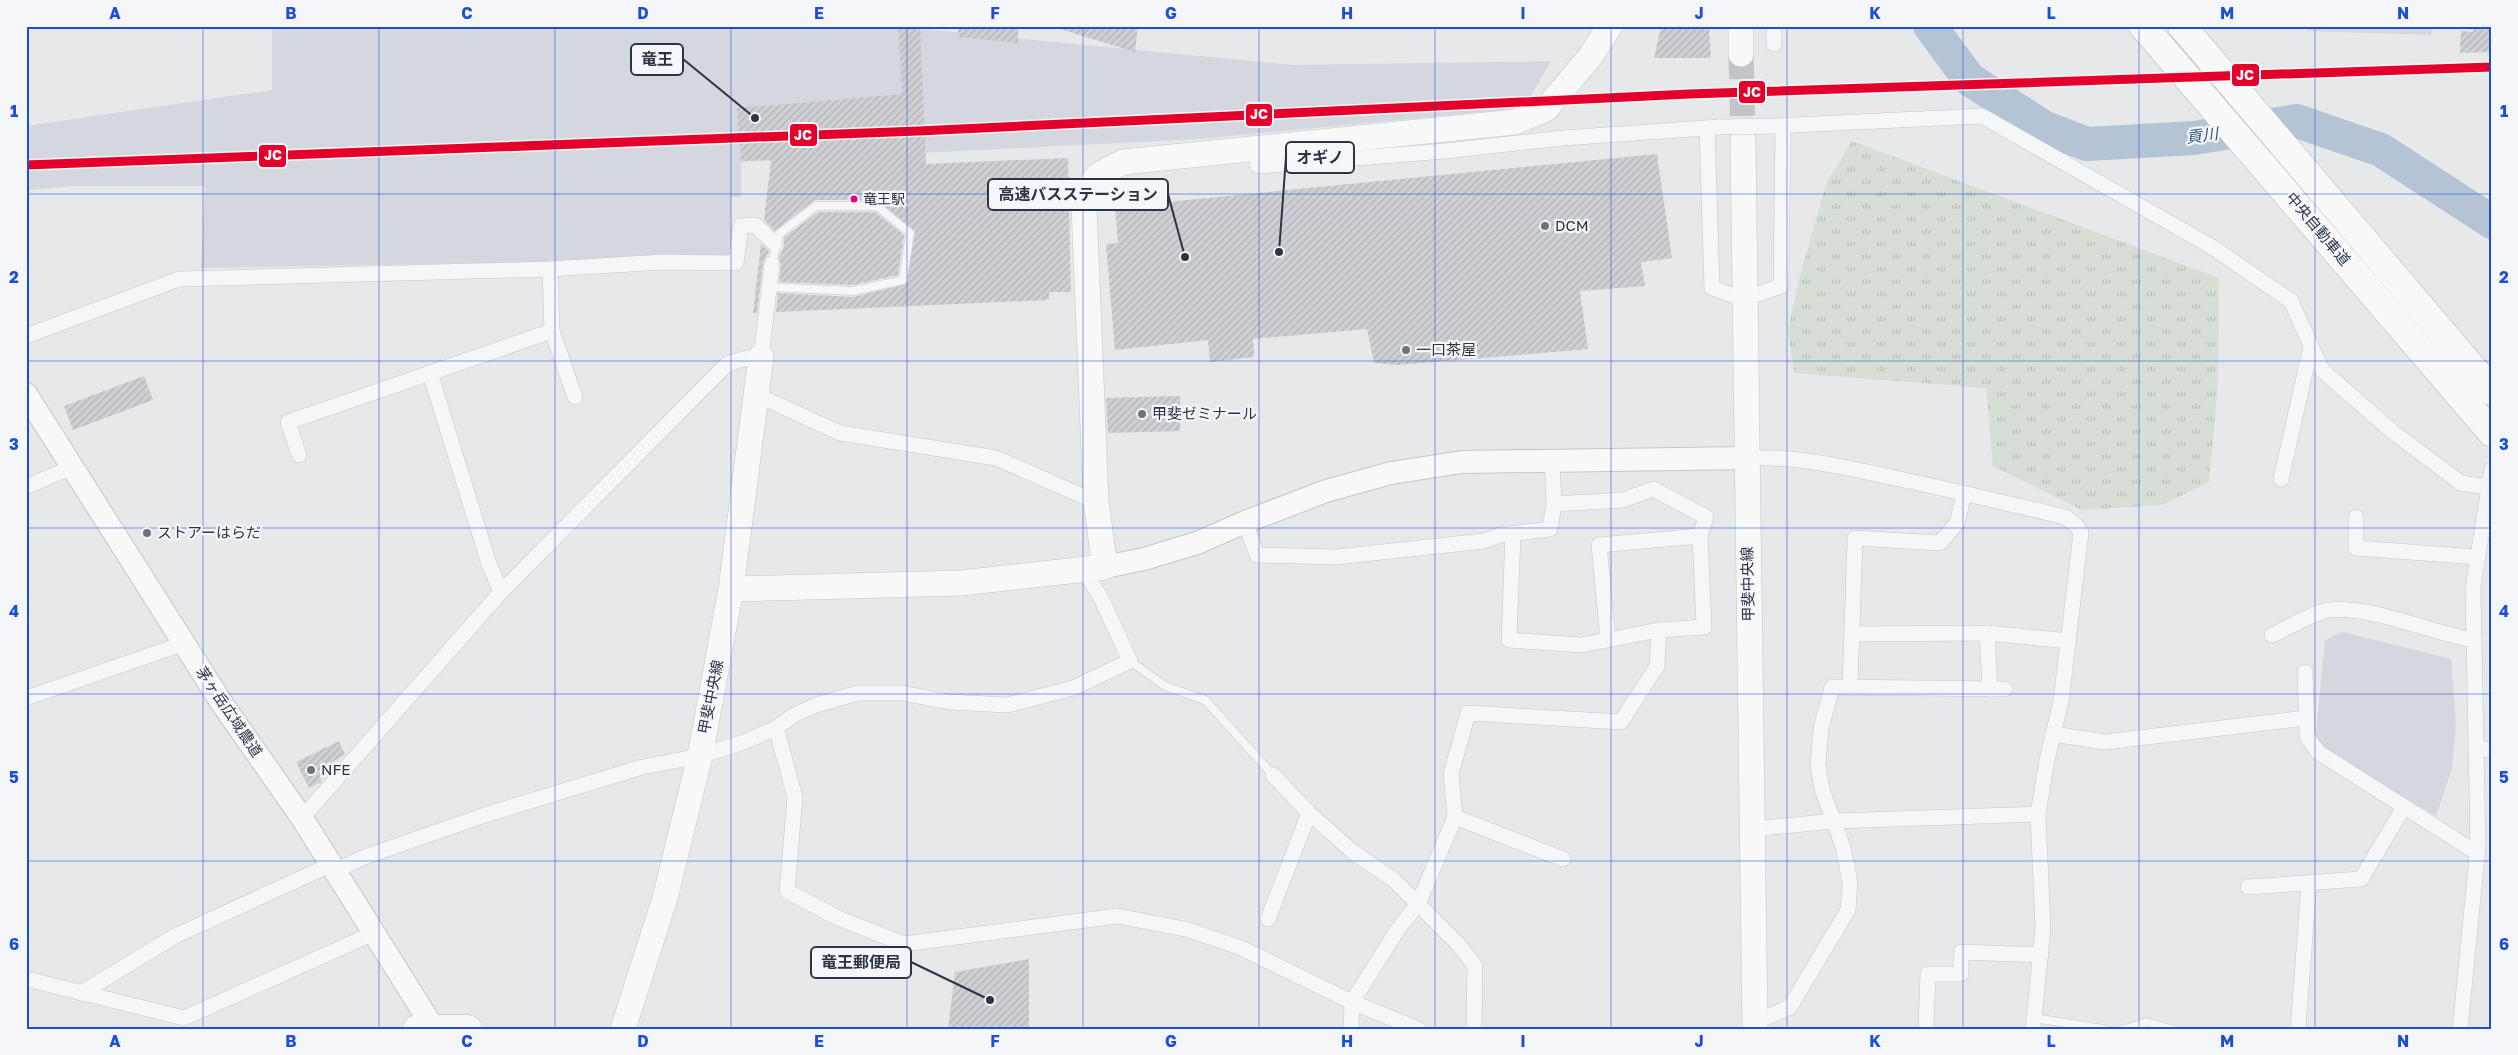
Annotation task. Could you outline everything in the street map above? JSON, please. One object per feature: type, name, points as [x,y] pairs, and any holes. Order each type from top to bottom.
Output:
[{"type":"highway","name":"中央自動車道","points":[[2182,27],[2492,391]]},
{"type":"highway","name":"中央自動車道","points":[[2146,29],[2485,424]]},
{"type":"highway","points":[[429,1028],[468,1029]]},
{"type":"main road","points":[[731,589],[961,583],[1094,569],[1096,502],[1084,206],[1088,186],[1097,176],[1123,162],[1515,122],[1546,109],[1590,57],[1610,26]]},
{"type":"main road","points":[[1741,26],[1741,54]]},
{"type":"main road","name":"甲斐中央線","points":[[1743,140],[1755,1026]]},
{"type":"main road","name":"甲斐中央線","points":[[623,1029],[665,898],[700,756],[731,589],[761,357]]},
{"type":"street","points":[[1774,26],[1774,44]]},
{"type":"street","points":[[1256,149],[1258,166],[1445,151],[1563,138],[1713,127],[1982,116],[2212,247],[2291,302],[2322,370],[2393,432],[2461,483],[2488,487]]},
{"type":"street","points":[[1713,127],[1712,288],[1744,299],[1781,286],[1778,125]]},
{"type":"street","points":[[26,336],[179,279],[550,269],[662,262],[736,263],[740,226],[755,225],[775,244]]},
{"type":"street","points":[[302,818],[501,592],[727,364],[748,358],[761,357],[772,264]]},
{"type":"street","points":[[550,269],[552,331],[575,397]]},
{"type":"street","points":[[298,455],[288,422],[552,331]]},
{"type":"street","points":[[2281,478],[2311,346]]},
{"type":"street","points":[[430,373],[489,564],[501,592]]},
{"type":"street","name":"茅ヶ岳広域農道","points":[[26,394],[74,466],[222,705],[302,818],[374,933],[429,1028]]},
{"type":"street","points":[[755,394],[840,433],[996,458],[1096,502]]},
{"type":"street","points":[[81,992],[175,936],[332,868],[488,814],[642,767],[700,756],[744,742],[776,728],[794,715],[816,705],[858,693],[902,693],[949,702],[1007,705],[1073,688],[1130,661],[1100,596],[1094,569],[1144,559],[1197,543],[1245,522],[1326,491],[1391,473],[1462,462],[1783,457],[1824,462],[2065,517],[2077,526],[2081,533],[2061,701],[2038,814],[2043,928],[2034,1023]]},
{"type":"street","points":[[1245,522],[1257,555],[1336,558],[1484,541],[1500,535],[1550,529],[1554,504],[1552,460]]},
{"type":"street","points":[[26,487],[74,466]]},
{"type":"street","points":[[2460,1029],[2478,853],[2473,587],[2485,556],[2480,542],[2492,469]]},
{"type":"street","points":[[1513,534],[1509,640],[1581,645],[1659,630],[1704,627],[1700,536],[1706,517],[1653,489],[1623,500],[1554,504]]},
{"type":"street","points":[[1850,688],[1855,538],[1940,543],[1957,523],[1964,494]]},
{"type":"street","points":[[2356,517],[2356,548],[2485,556]]},
{"type":"street","points":[[1608,640],[1599,545],[1700,536]]},
{"type":"street","points":[[2272,635],[2327,610],[2368,613],[2449,636],[2474,640]]},
{"type":"street","points":[[1351,1029],[1352,1002],[1398,929],[1418,904],[1455,817],[1451,774],[1468,712],[1621,722],[1657,666],[1659,630]]},
{"type":"street","points":[[1852,634],[1987,633],[2069,641]]},
{"type":"street","points":[[1987,633],[1990,689]]},
{"type":"street","points":[[26,698],[185,643]]},
{"type":"street","points":[[2306,672],[2307,737],[2318,752],[2478,853]]},
{"type":"street","points":[[1755,1026],[1790,1007],[1848,910],[1850,882],[1844,847],[1822,789],[1818,765],[1821,728],[1832,687],[2006,689]]},
{"type":"street","points":[[2054,734],[2105,742],[2306,718]]},
{"type":"street","points":[[776,728],[795,798],[787,891],[838,918],[904,944],[1117,916],[1185,929],[1239,947],[1352,1002],[1418,1029]]},
{"type":"street","points":[[2476,746],[2492,751]]},
{"type":"street","points":[[1273,775],[1309,813],[1353,852],[1394,880],[1460,945],[1475,966],[1474,1029]]},
{"type":"street","points":[[2248,888],[2361,879],[2404,807]]},
{"type":"street","points":[[1268,919],[1309,813]]},
{"type":"street","points":[[1752,829],[1835,821],[2038,814]]},
{"type":"street","points":[[1455,817],[1563,858]]},
{"type":"street","points":[[2298,1029],[2309,883]]},
{"type":"street","points":[[26,979],[81,992],[186,1024],[374,933]]},
{"type":"street","points":[[1926,1026],[1928,974],[1960,974],[1960,952],[2041,955]]},
{"type":"lane","points":[[770,287],[853,291],[903,280],[910,232],[877,206],[816,206],[779,234],[775,244],[772,264]]},
{"type":"lane","points":[[1130,661],[1165,686],[1205,700],[1273,775]]},
{"type":"lane","points":[[2125,1029],[2147,1022],[2172,1029]]},
{"type":"lane","points":[[2034,1023],[2103,1029]]},
{"type":"shaded area","points":[[272,26],[891,26],[1293,65],[1551,61],[1524,108],[1198,139],[741,162],[741,197],[731,197],[731,259],[201,268],[205,186],[74,186],[26,190],[26,126],[272,90]]},
{"type":"shaded area","points":[[2308,26],[2433,26],[2431,35],[2307,31]]},
{"type":"shaded area","points":[[2342,632],[2451,659],[2456,725],[2452,768],[2436,816],[2311,742],[2316,734],[2325,640]]},
{"type":"green space","points":[[1852,141],[2219,278],[2218,383],[2209,482],[2162,505],[2082,510],[1993,466],[1986,388],[1794,373],[1788,331],[1800,275],[1827,182]]},
{"type":"building","points":[[898,26],[920,26],[926,164],[1068,158],[1071,292],[1049,292],[1049,300],[776,312],[778,293],[853,297],[907,284],[915,231],[877,200],[815,200],[775,231],[764,220],[771,160],[741,161],[737,108],[902,94]]},
{"type":"building","points":[[958,26],[1018,26],[1018,43],[958,37]]},
{"type":"building","points":[[1063,26],[1138,26],[1135,52],[1063,30]]},
{"type":"building","points":[[1661,26],[1709,26],[1711,58],[1654,58]]},
{"type":"building","points":[[2474,26],[2492,26],[2492,52],[2460,53],[2461,31],[2473,32]]},
{"type":"building","points":[[1657,154],[1672,258],[1641,262],[1645,286],[1580,291],[1588,349],[1398,365],[1374,363],[1367,329],[1253,339],[1254,357],[1210,362],[1208,340],[1115,350],[1106,244],[1118,243],[1115,207]]},
{"type":"building","points":[[818,212],[875,212],[904,235],[898,275],[853,285],[779,282],[781,265],[779,258],[784,246],[784,237]]},
{"type":"building","points":[[761,244],[769,251],[763,263],[757,313],[753,313]]},
{"type":"building","points":[[144,376],[153,400],[73,430],[64,406]]},
{"type":"building","name":"甲斐ゼミナール","points":[[1180,396],[1180,431],[1108,433],[1106,398]]},
{"type":"building","points":[[339,741],[345,755],[332,762],[334,767],[332,770],[320,775],[321,782],[309,788],[296,762]]},
{"type":"building","points":[[1029,959],[1029,1029],[948,1029],[955,972]]},
{"type":"waterway","name":"貢川","points":[[1930,26],[1969,79],[2045,128],[2087,144],[2194,138],[2297,121],[2381,150],[2492,222]]},
{"type":"tunnel","points":[[1741,54],[1743,140]]},
{"type":"transit line","name":"JC","points":[[26,165],[918,131],[1689,94],[2492,67]]},
{"type":"place","name":"竜王","points":[[755,118]]},
{"type":"place","name":"竜王駅","points":[[854,199]]},
{"type":"place","name":"DCM","points":[[1545,226]]},
{"type":"place","name":"オギノ","points":[[1279,252]]},
{"type":"place","name":"高速バスステーション","points":[[1185,257]]},
{"type":"place","name":"一口茶屋","points":[[1406,350]]},
{"type":"place","name":"甲斐ゼミナール","points":[[1142,414]]},
{"type":"place","name":"ストアーはらだ","points":[[147,533]]},
{"type":"place","name":"NFE","points":[[311,770]]},
{"type":"place","name":"竜王郵便局","points":[[990,1000]]}]
